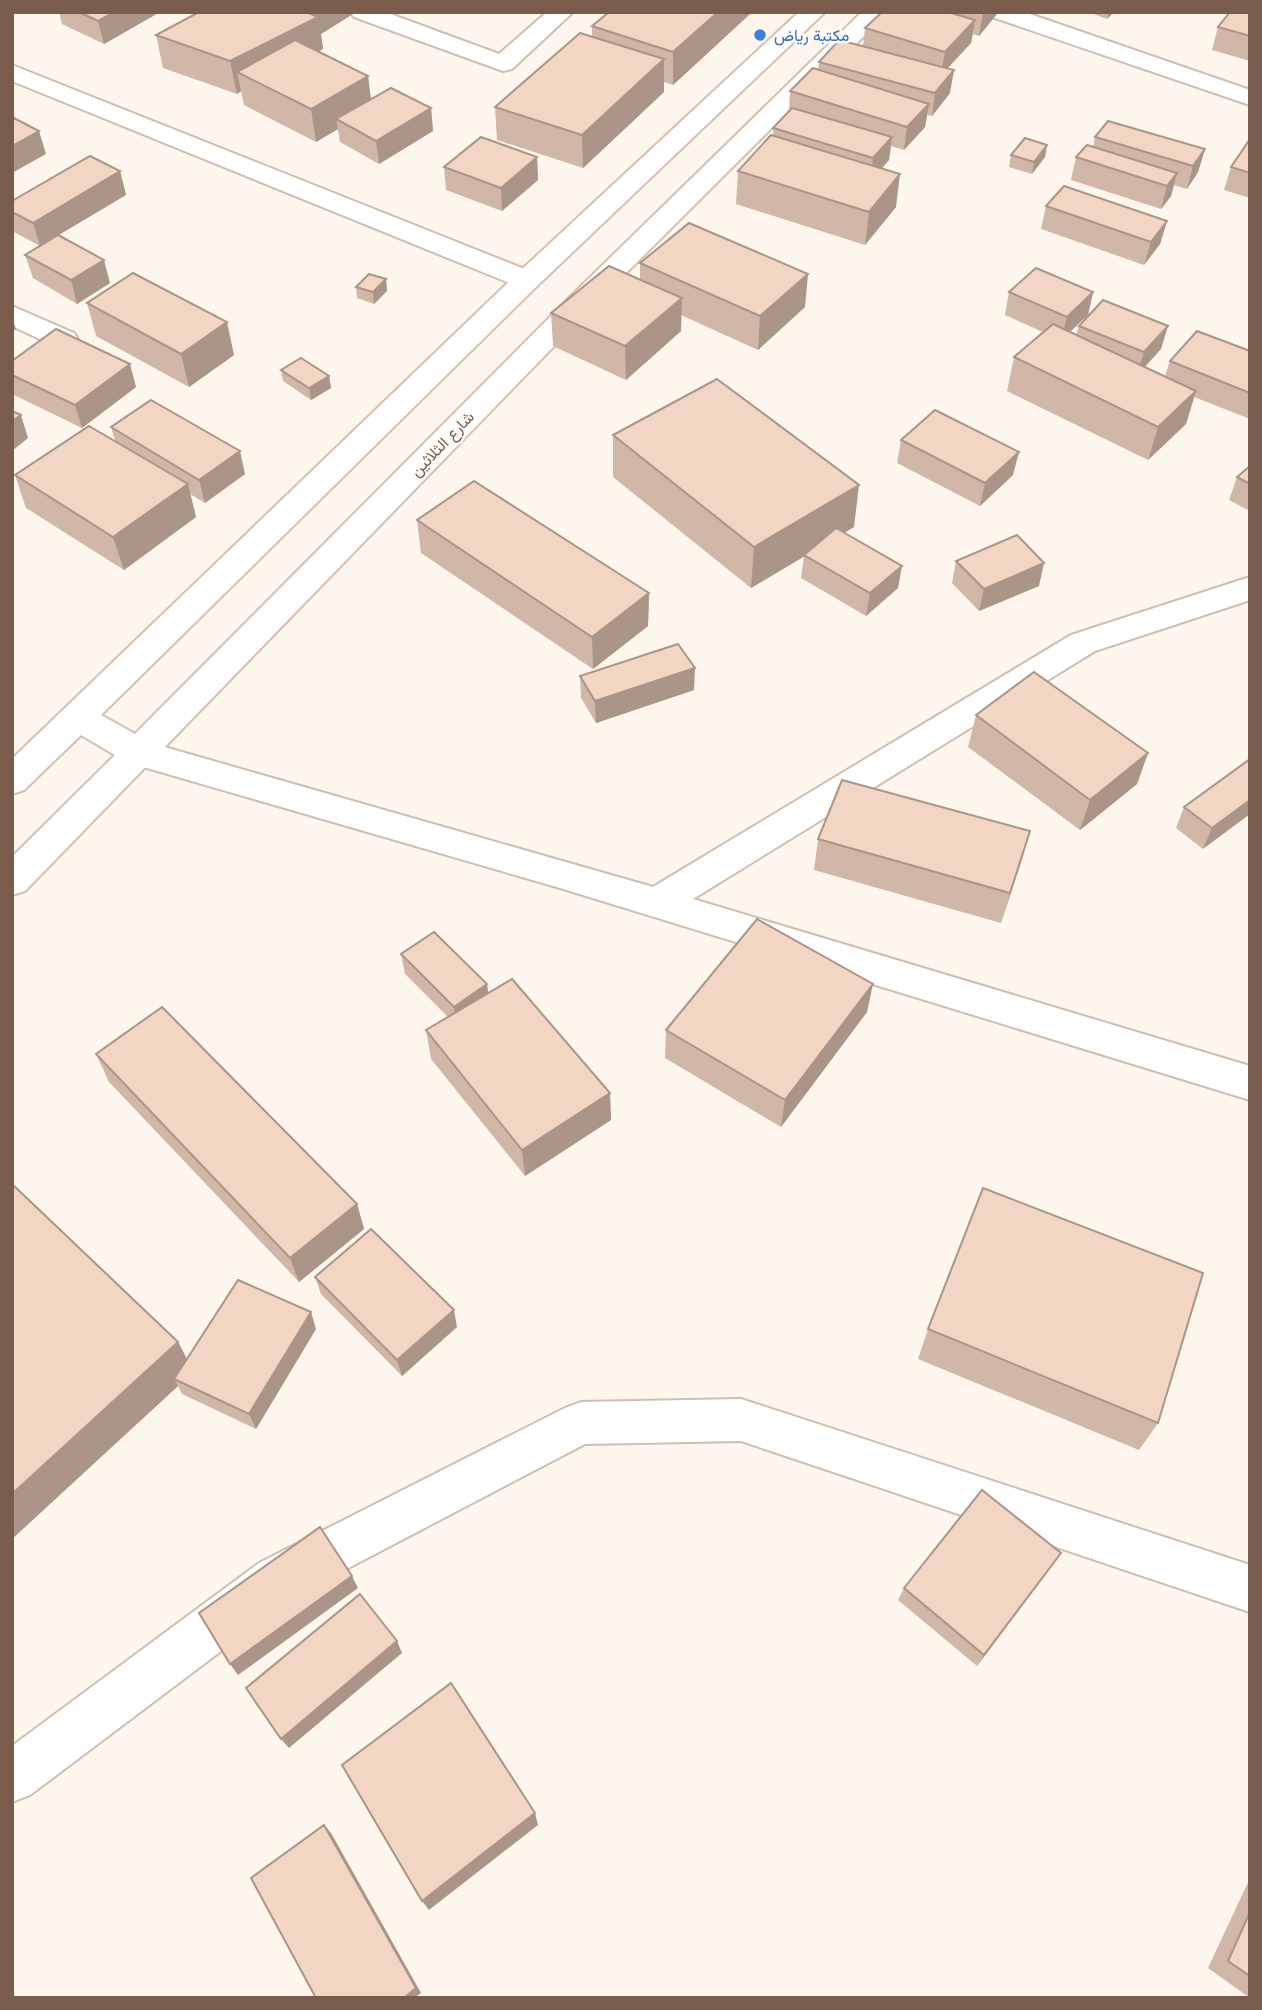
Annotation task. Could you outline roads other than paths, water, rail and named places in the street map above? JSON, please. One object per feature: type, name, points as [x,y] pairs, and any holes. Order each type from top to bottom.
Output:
[{"type":"street","points":[[362,12],[503,64],[561,12]]},
{"type":"street","points":[[12,781],[527,280],[813,12]]},
{"type":"street","name":"شارع الثلاثين","points":[[12,881],[581,302],[876,12]]},
{"type":"street","points":[[1000,12],[1250,98]]},
{"type":"street","points":[[12,72],[581,302]]},
{"type":"street","points":[[12,315],[64,339],[12,380]]},
{"type":"street","points":[[657,903],[1083,643],[1250,588]]},
{"type":"street","points":[[79,718],[140,753],[657,903],[1250,1083]]},
{"type":"street","points":[[12,1777],[275,1580],[581,1423],[741,1420],[1250,1589]]},
{"type":"place","name":"مكتبة رياض","points":[[760,35]]}]
